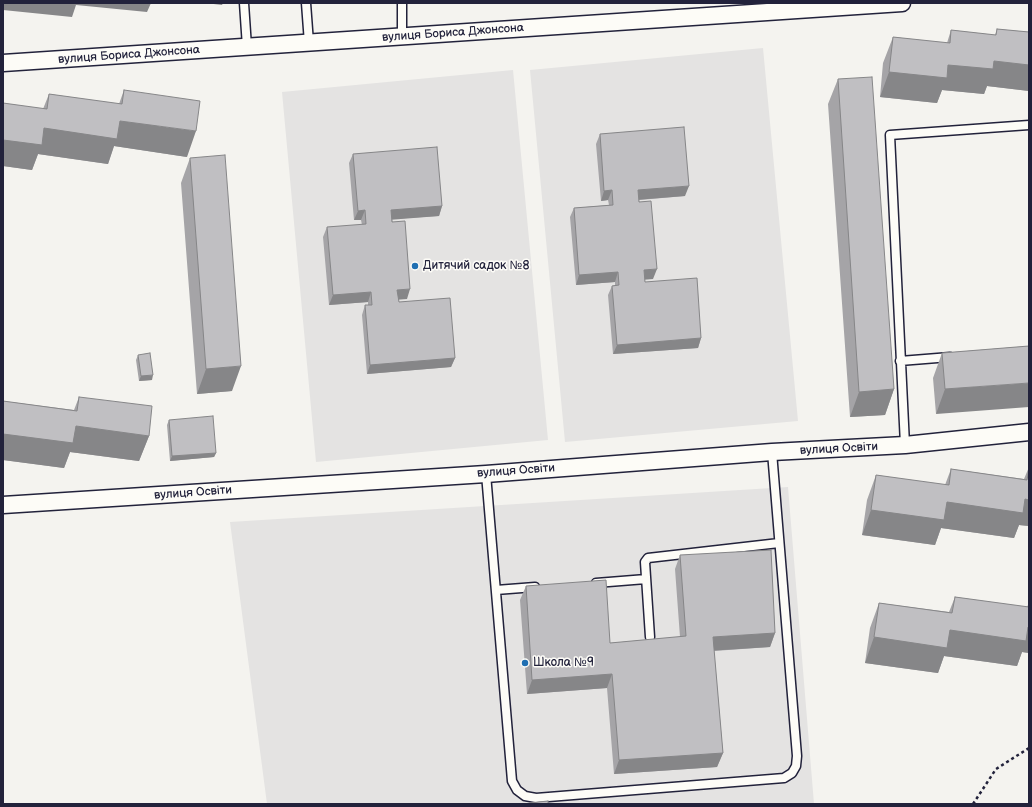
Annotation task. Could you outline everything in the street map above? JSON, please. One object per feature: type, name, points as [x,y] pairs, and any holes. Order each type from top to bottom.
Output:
[{"type":"street","name":"вулиця Бориса Джонсона","points":[[3,63],[402,37],[742,8],[902,3]]},
{"type":"street","name":"вулиця Освіти","points":[[3,505],[486,474],[772,452],[905,446],[1029,432]]},
{"type":"lane","points":[[244,3],[247,47]]},
{"type":"lane","points":[[306,3],[309,43]]},
{"type":"lane","points":[[402,3],[402,37]]},
{"type":"lane","points":[[905,446],[890,135],[1029,125]]},
{"type":"lane","points":[[900,361],[961,356]]},
{"type":"lane","points":[[486,474],[512,781],[517,790],[525,796],[536,798],[784,778],[792,773],[796,766],[798,756],[772,452]]},
{"type":"lane","points":[[650,637],[645,562],[648,558],[779,543]]},
{"type":"lane","points":[[591,583],[646,579]]},
{"type":"lane","points":[[496,590],[543,587]]},
{"type":"path","points":[[973,804],[996,769],[1029,748]]},
{"type":"shaded area","points":[[763,48],[798,421],[565,442],[530,70]]},
{"type":"shaded area","name":"Дитячий садок №8","points":[[513,70],[548,440],[316,462],[282,92]]},
{"type":"shaded area","name":"Школа №9","points":[[788,487],[814,804],[267,804],[230,522]]},
{"type":"building","points":[[997,29],[1029,32],[1029,65],[994,61],[993,69],[948,65],[947,78],[889,72],[893,37],[950,43],[951,30],[996,35]]},
{"type":"building","points":[[872,77],[894,389],[859,392],[838,79]]},
{"type":"building","points":[[124,90],[200,101],[196,131],[120,121],[117,139],[44,128],[42,145],[3,140],[3,103],[47,109],[49,94],[122,104]]},
{"type":"building","points":[[684,127],[689,186],[638,190],[639,202],[651,201],[657,269],[644,270],[645,282],[697,278],[701,338],[617,345],[612,286],[619,285],[618,272],[579,275],[574,208],[613,205],[612,190],[604,191],[600,134]]},
{"type":"building","points":[[437,147],[442,206],[391,210],[392,222],[405,221],[410,289],[397,290],[399,302],[450,298],[455,358],[370,365],[365,305],[372,305],[371,292],[333,295],[327,227],[366,224],[365,210],[358,211],[353,154]]},
{"type":"building","points":[[225,155],[241,366],[206,369],[190,158]]},
{"type":"building","points":[[1029,346],[1029,383],[945,389],[942,353]]},
{"type":"building","points":[[150,353],[153,375],[141,376],[138,355]]},
{"type":"building","points":[[79,397],[152,406],[149,436],[76,426],[73,443],[3,434],[3,401],[77,411]]},
{"type":"building","points":[[213,416],[216,453],[172,456],[169,420]]},
{"type":"building","points":[[951,469],[1027,480],[1029,469],[1029,500],[1025,499],[1023,513],[947,502],[944,520],[871,510],[876,475],[949,485]]},
{"type":"building","points":[[771,550],[775,633],[713,637],[723,753],[619,760],[612,674],[532,680],[526,586],[606,580],[610,643],[686,636],[680,555]]},
{"type":"building","points":[[955,597],[1029,607],[1029,627],[1026,641],[950,630],[947,648],[874,637],[879,603],[952,613]]},
{"type":"building","points":[[548,801],[548,804],[529,804],[529,803]]},
{"type":"place","name":"Дитячий садок №8","points":[[415,266]]},
{"type":"place","name":"Школа №9","points":[[525,663]]}]
